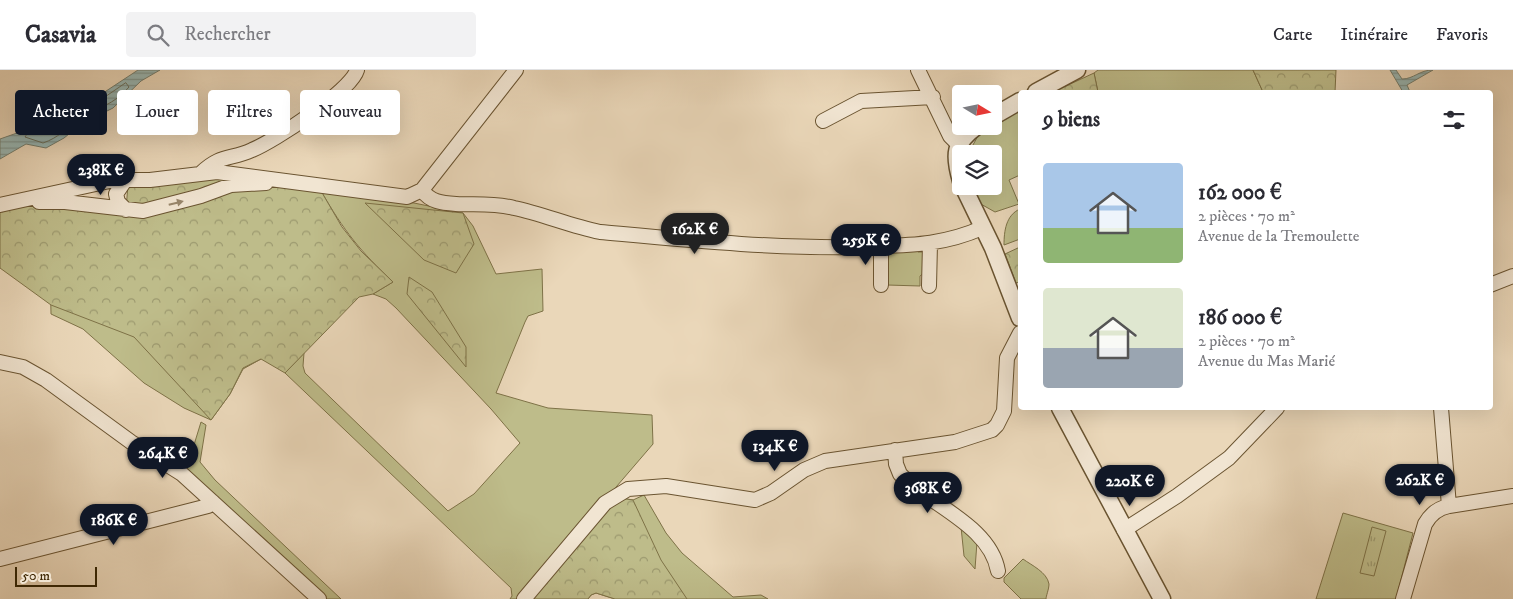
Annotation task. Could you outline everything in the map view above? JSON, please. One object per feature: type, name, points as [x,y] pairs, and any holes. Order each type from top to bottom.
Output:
[{"type":"street","points":[[200,173],[218,159],[251,151],[291,127],[347,86],[357,70]]},
{"type":"street","points":[[3,203],[100,183],[150,180],[200,173],[237,173],[288,182],[407,197],[422,190],[516,70]]},
{"type":"street","points":[[918,70],[933,97],[950,136],[958,144],[968,135]]},
{"type":"street","points":[[1040,90],[1077,70]]},
{"type":"street","points":[[823,122],[861,101],[933,97]]},
{"type":"street","points":[[1002,111],[1018,102]]},
{"type":"street","points":[[126,180],[116,194],[118,202],[126,210]]},
{"type":"street","points":[[3,203],[65,202],[143,211],[201,196],[231,185],[288,182]]},
{"type":"street","points":[[422,190],[432,200],[442,204],[510,207],[575,227],[600,232],[783,248],[930,244],[963,237],[982,228]]},
{"type":"street","points":[[967,195],[999,260],[1018,312]]},
{"type":"street","points":[[928,286],[930,244]]},
{"type":"street","points":[[880,246],[881,285]]},
{"type":"street","points":[[1493,284],[1513,276]]},
{"type":"street","points":[[524,599],[606,503],[628,489],[666,486],[756,500],[804,470],[825,461],[955,442],[986,433],[997,425],[1005,402],[1007,358],[1018,337]]},
{"type":"street","points":[[0,362],[23,366],[60,388],[131,442],[182,474],[319,599]]},
{"type":"street","points":[[1061,410],[1162,599]]},
{"type":"street","points":[[1124,530],[1177,496],[1229,458],[1275,410]]},
{"type":"street","points":[[1441,410],[1449,506]]},
{"type":"street","points":[[895,450],[896,464],[900,474],[976,533],[989,547],[998,571]]},
{"type":"street","points":[[1402,599],[1425,524],[1429,517],[1442,508],[1449,506],[1513,496]]},
{"type":"street","points":[[0,559],[154,521],[208,506],[213,502]]},
{"type":"green space","points":[[1098,70],[1253,70],[1262,90],[1098,90],[1094,73]]},
{"type":"green space","points":[[1253,70],[1336,70],[1335,90],[1262,90]]},
{"type":"green space","points":[[1094,73],[1098,90],[1057,90]]},
{"type":"green space","points":[[1018,111],[1018,176],[1009,180],[1018,204],[995,212],[979,203],[975,195],[1002,195],[1002,145],[973,145],[978,135],[1002,135],[1002,121]]},
{"type":"green space","points":[[219,168],[321,191],[342,227],[361,251],[393,282],[373,294],[359,297],[285,373],[261,359],[243,368],[230,394],[211,420],[134,337],[51,305],[0,268],[0,205],[6,202],[126,210],[128,184]]},
{"type":"green space","points":[[321,191],[414,203],[463,213],[473,226],[496,274],[542,269],[543,311],[528,316],[496,393],[548,408],[652,415],[653,444],[520,599],[510,599],[512,596],[511,588],[285,373],[304,353],[303,366],[305,373],[448,511],[474,494],[520,443],[491,409],[396,308],[386,299],[373,294],[393,282],[353,240]]},
{"type":"green space","points":[[365,203],[463,213],[474,244],[456,273],[424,260]]},
{"type":"green space","points":[[1018,210],[1018,240],[1004,245],[1005,229],[1009,219]]},
{"type":"green space","points":[[1018,248],[1018,282],[1016,283],[1005,254]]},
{"type":"green space","points":[[918,249],[918,252],[924,252],[924,273],[920,276],[920,286],[887,285],[887,254],[893,251]]},
{"type":"green space","points":[[50,267],[261,359],[243,369],[230,394],[211,420],[184,408],[144,383],[83,329],[51,314]]},
{"type":"green space","points":[[409,277],[432,292],[466,347],[466,367],[407,294]]},
{"type":"green space","points":[[201,422],[206,425],[200,462],[215,480],[341,599],[327,599],[182,467],[190,458]]},
{"type":"green space","points":[[644,495],[666,533],[682,553],[733,597],[761,595],[768,599],[615,599],[596,593],[588,599],[620,498],[633,500]]},
{"type":"green space","points":[[620,498],[633,500],[661,560],[687,599],[615,599],[596,593],[588,599],[528,599],[588,527]]},
{"type":"green space","points":[[1343,513],[1413,533],[1396,599],[1316,599]]},
{"type":"green space","points":[[961,527],[977,542],[975,569],[964,556]]},
{"type":"green space","points":[[1372,527],[1386,531],[1374,576],[1360,573]]},
{"type":"green space","points":[[1023,559],[1042,572],[1048,580],[1049,586],[1046,599],[1021,599],[1004,582],[1004,578]]},
{"type":"water","points":[[138,70],[160,70],[141,81],[132,90],[117,90],[117,104],[107,111],[107,90]]},
{"type":"water","points":[[1390,70],[1396,70],[1402,79],[1410,78],[1424,71],[1433,70],[1407,85],[1409,90],[1402,90]]},
{"type":"water","points":[[15,134],[68,135],[46,148],[26,144],[0,159],[0,139]]}]
